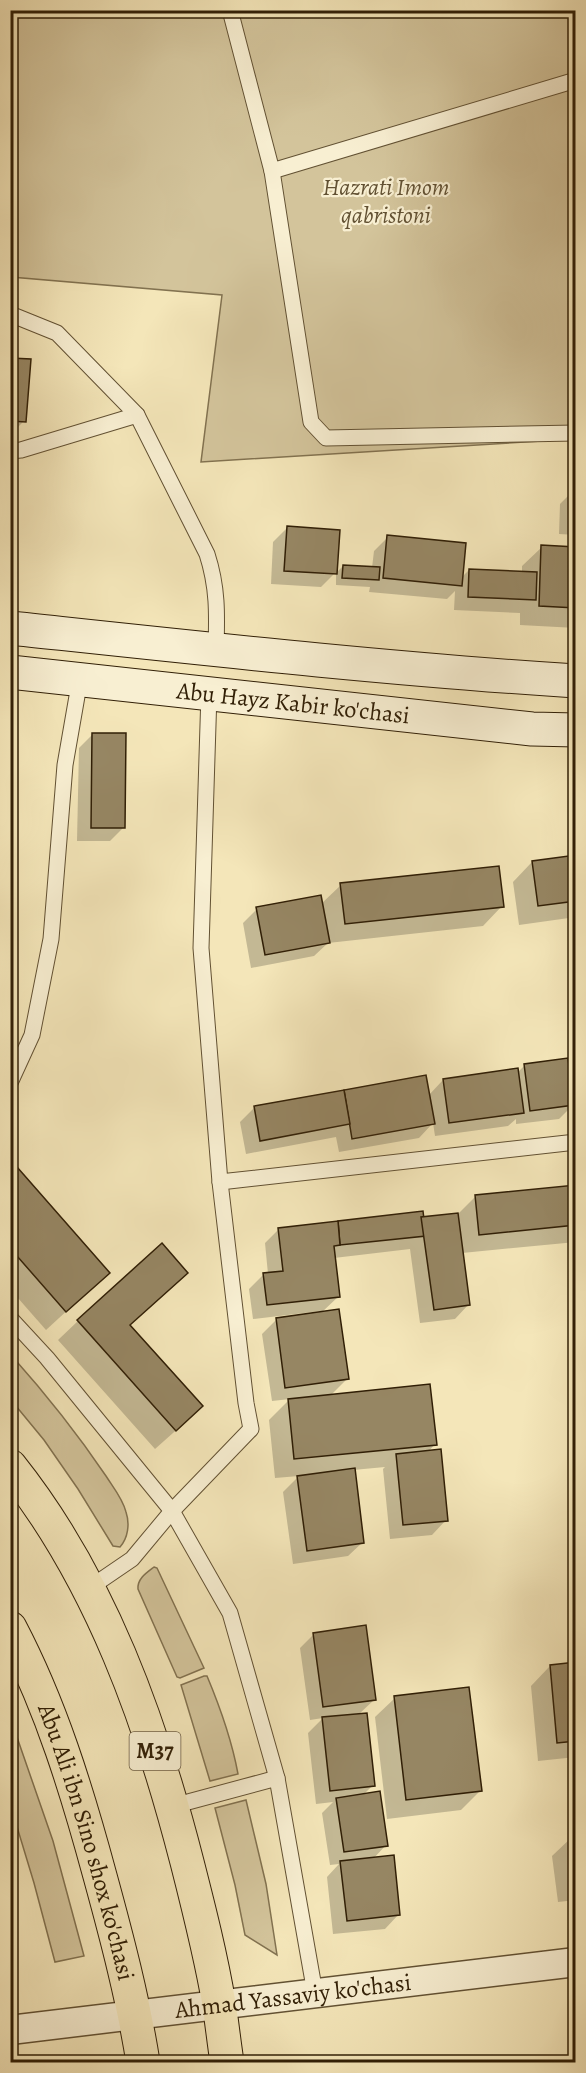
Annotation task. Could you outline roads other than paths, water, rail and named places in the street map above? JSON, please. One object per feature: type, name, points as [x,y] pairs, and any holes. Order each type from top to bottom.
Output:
[{"type":"main road","name":"Abu Hayz Kabir ko'chasi","points":[[10,628],[216,650],[576,681]]},
{"type":"main road","name":"Abu Hayz Kabir ko'chasi","points":[[10,672],[532,729],[576,730]]},
{"type":"main road","name":"M37","points":[[10,1466],[41,1507],[88,1589],[112,1638],[150,1735],[173,1806],[200,1914],[219,2004],[227,2062]]},
{"type":"main road","name":"Abu Ali ibn Sino shox ko'chasi","points":[[10,1628],[43,1700],[82,1810],[122,1957],[136,2015],[143,2062]]},
{"type":"street","name":"Ahmad Yassaviy ko'chasi","points":[[10,2030],[576,1962]]},
{"type":"lane","points":[[230,10],[272,171],[311,422],[326,438],[576,433]]},
{"type":"lane","points":[[272,171],[576,80]]},
{"type":"lane","points":[[10,314],[57,333],[137,415],[207,554],[215,577],[216,650]]},
{"type":"lane","points":[[10,451],[21,450],[137,415]]},
{"type":"lane","points":[[10,1083],[32,1035],[51,939],[65,765],[80,679]]},
{"type":"lane","points":[[88,1589],[132,1559],[172,1511],[251,1429],[220,1182],[201,948],[208,693]]},
{"type":"lane","points":[[220,1182],[576,1142]]},
{"type":"lane","points":[[10,1318],[47,1358],[172,1511],[230,1613],[277,1778],[315,1993]]},
{"type":"lane","points":[[173,1806],[277,1778]]},
{"type":"park label","name":"Hazrati Imom qabristoni","points":[[386,201]]}]
